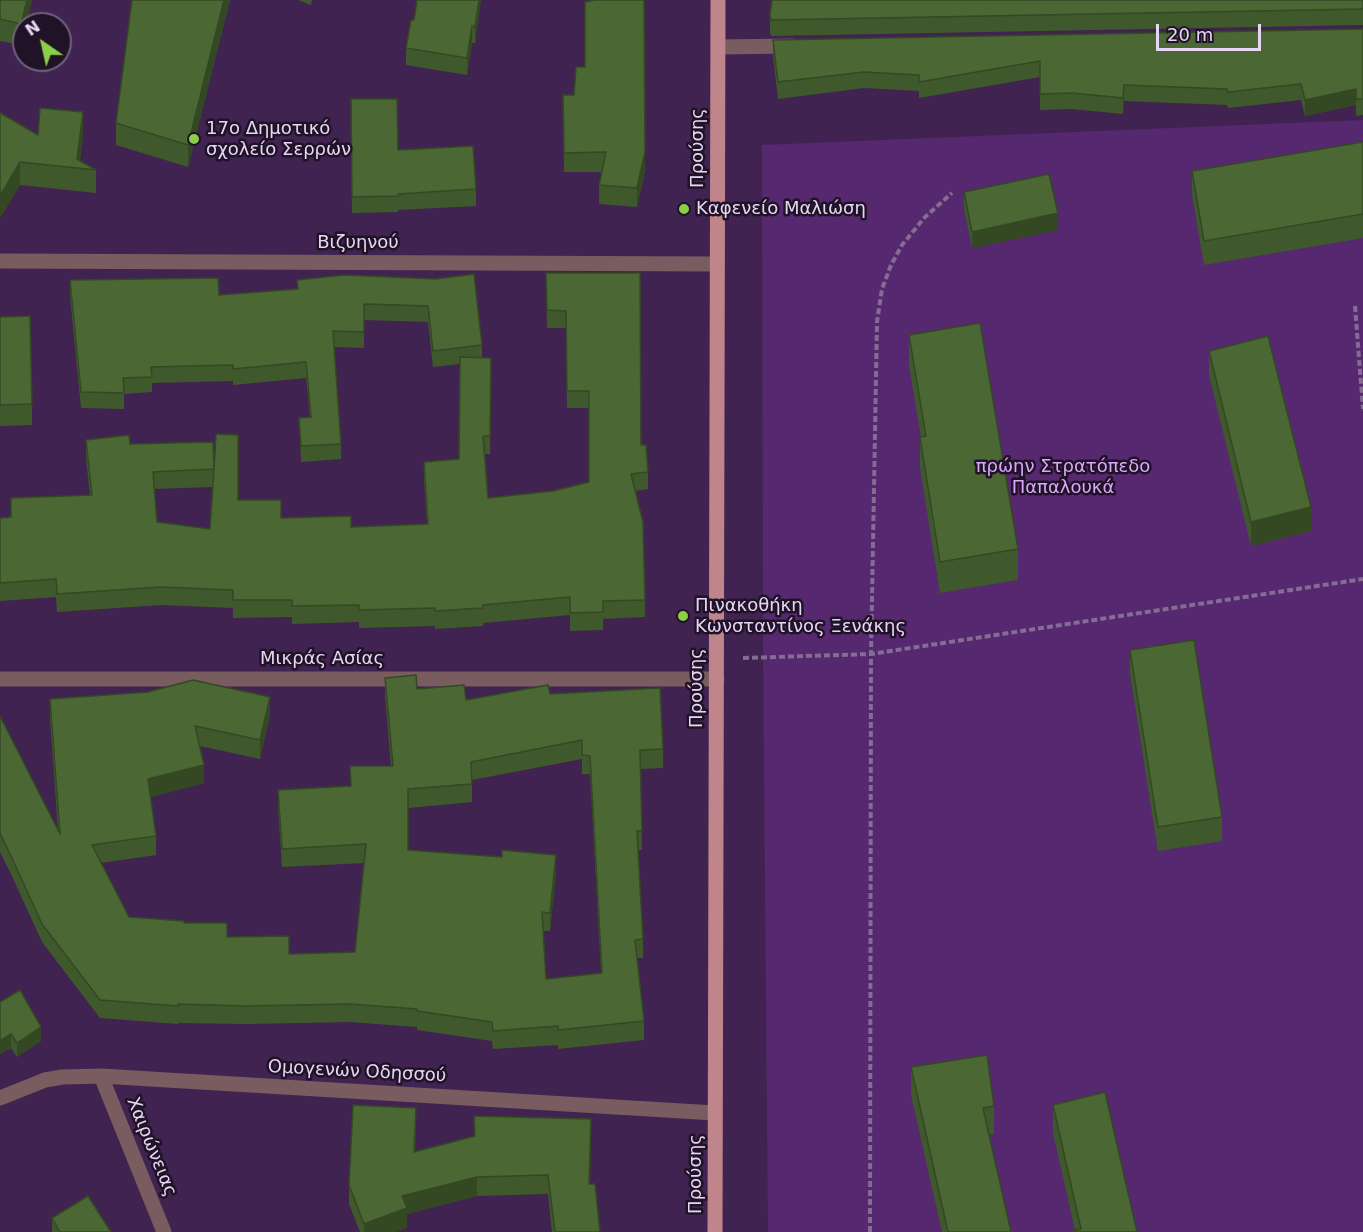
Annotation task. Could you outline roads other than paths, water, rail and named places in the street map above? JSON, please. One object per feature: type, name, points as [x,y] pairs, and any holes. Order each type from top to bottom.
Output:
[{"type":"main road","name":"Προύσης","points":[[715,1232],[718,0]]},
{"type":"street","points":[[718,47],[812,46]]},
{"type":"street","name":"Βιζυηνού","points":[[0,261],[716,264]]},
{"type":"street","name":"Μικράς Ασίας","points":[[0,679],[717,679]]},
{"type":"street","name":"Ομογενών Οδησσού","points":[[0,1098],[45,1080],[101,1076],[715,1113]]},
{"type":"street","name":"Χαιρώνειας","points":[[101,1076],[164,1232]]},
{"type":"place","name":"17ο Δημοτικό σχολείο Σερρών","points":[[194,139]]},
{"type":"place","name":"Καφενείο Μαλιώση","points":[[684,209]]},
{"type":"place","name":"Πινακοθήκη Κωνσταντίνος Ξενάκης","points":[[683,616]]},
{"type":"park label","name":"πρώην Στρατόπεδο Παπαλουκά","points":[[1063,477]]}]
